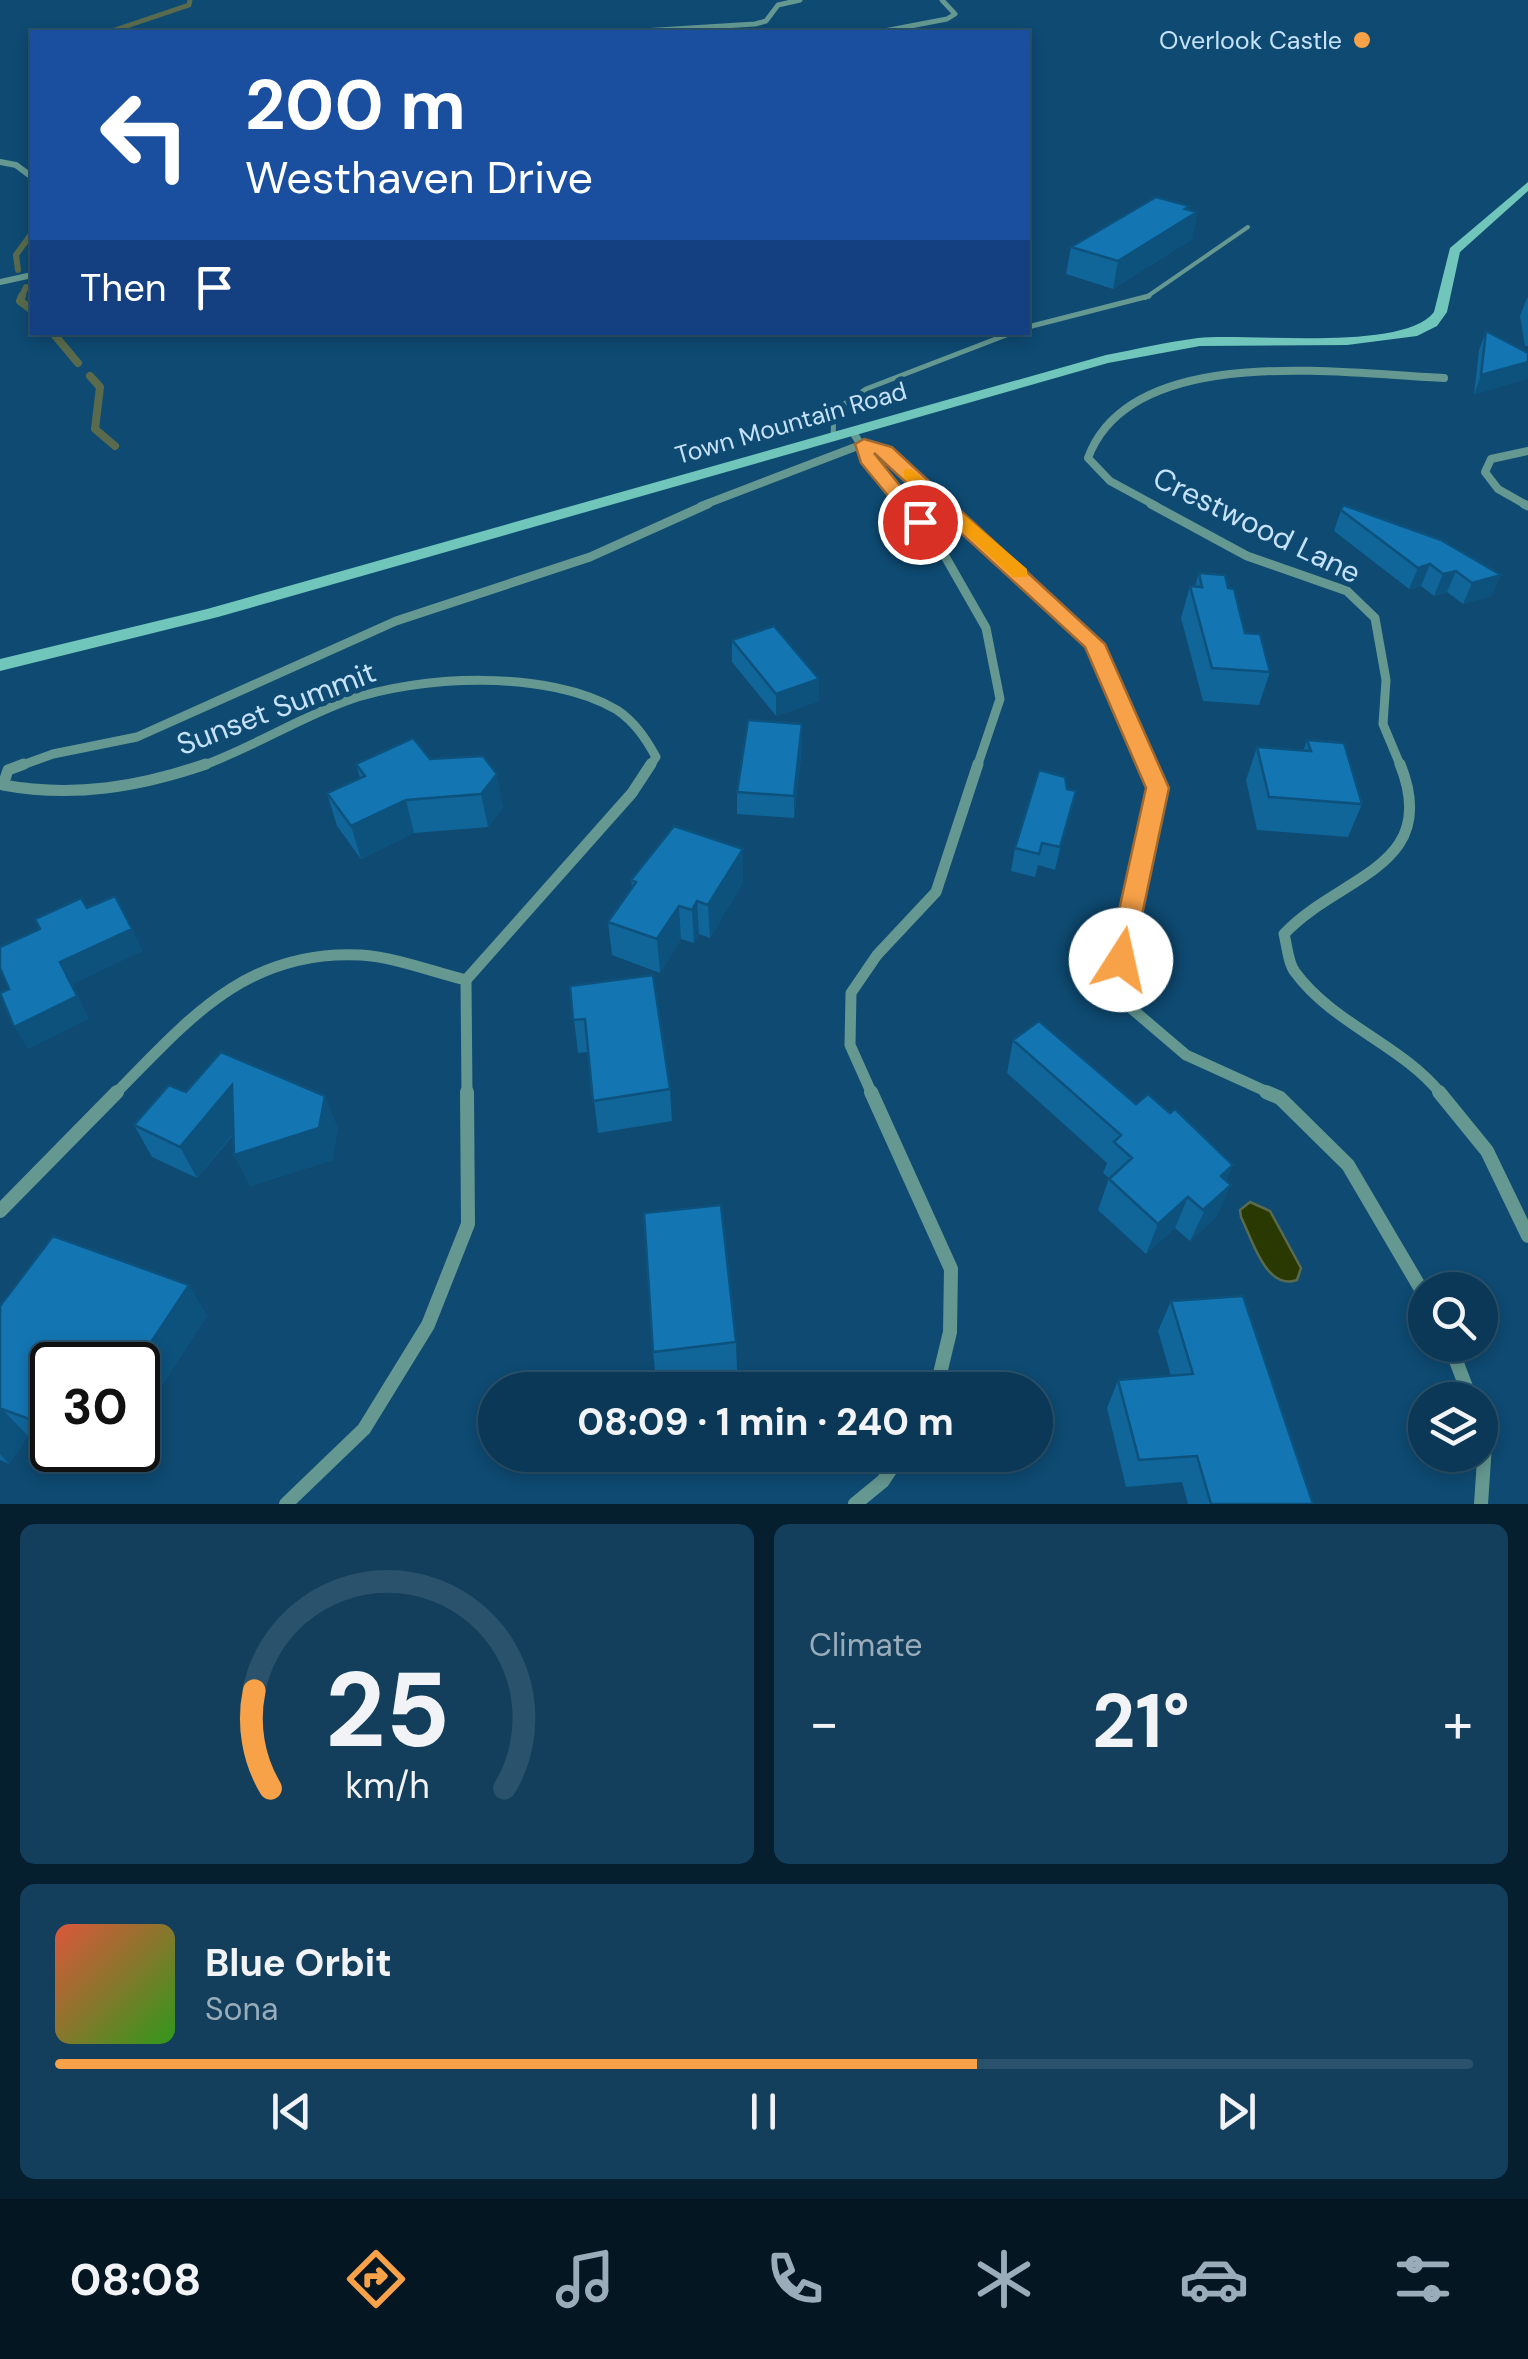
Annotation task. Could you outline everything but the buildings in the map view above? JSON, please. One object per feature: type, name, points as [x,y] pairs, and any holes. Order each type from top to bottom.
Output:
[{"type":"main road","name":"Town Mountain Road","points":[[0,665],[212,613],[833,438],[858,438],[1166,346],[1233,339],[1347,341],[1412,333],[1432,323],[1440,312],[1454,251],[1528,185]]},
{"type":"street","points":[[658,30],[754,24],[766,21],[778,5],[800,0]]},
{"type":"street","points":[[889,30],[955,14],[942,0]]},
{"type":"street","points":[[0,162],[16,164],[30,175]]},
{"type":"street","points":[[0,282],[30,275]]},
{"type":"street","name":"Crestwood Lane","points":[[1444,378],[1308,374],[1185,384],[1140,396],[1120,409],[1095,438],[1088,458],[1110,481],[1247,556],[1347,592],[1376,618],[1386,680],[1383,724],[1413,796],[1408,838],[1359,883],[1284,934],[1293,970],[1344,1017],[1430,1080],[1487,1151],[1528,1236]]},
{"type":"street","points":[[858,438],[886,451],[1094,644],[1158,788],[1136,878],[1118,997],[1186,1055],[1280,1098],[1348,1166],[1411,1272]]},
{"type":"street","points":[[858,438],[882,480],[938,544],[986,628],[1000,699],[936,892],[877,955],[851,993],[850,1045],[950,1269],[950,1332],[940,1372]]},
{"type":"street","name":"Sunset Summit","points":[[466,980],[632,792],[656,757],[640,724],[604,701],[486,678],[422,683],[356,698],[239,752],[172,775],[62,795],[3,785],[8,770],[54,754],[136,736],[396,621],[590,557],[858,438]]},
{"type":"street","points":[[1528,451],[1490,459],[1485,472],[1498,489],[1528,506]]},
{"type":"street","points":[[0,1211],[181,1026],[245,976],[307,959],[362,955],[466,980],[468,1224],[428,1325],[364,1429],[286,1504]]},
{"type":"street","points":[[855,1504],[889,1472]]},
{"type":"street","points":[[1482,1504],[1484,1472]]},
{"type":"lane","points":[[1030,328],[1144,300],[1248,226]]},
{"type":"lane","points":[[833,438],[834,411],[866,389],[1006,335]]},
{"type":"shaded area","points":[[1250,1202],[1270,1211],[1301,1268],[1297,1280],[1277,1278],[1262,1261],[1241,1217],[1240,1210]]},
{"type":"waterway","points":[[115,30],[189,5],[190,0]]},
{"type":"waterway","points":[[18,270],[16,255],[30,236]]},
{"type":"waterway","points":[[21,298],[26,287]]},
{"type":"waterway","points":[[22,296],[20,301],[30,308]]},
{"type":"waterway","points":[[55,335],[78,363]]},
{"type":"waterway","points":[[90,376],[100,387],[95,429],[115,446]]},
{"type":"slow traffic","points":[[911,474],[950,514],[1020,573]]},
{"type":"place","name":"Overlook Castle","points":[[1362,40]]},
{"type":"route","points":[[920,522],[882,480],[867,459],[864,444],[886,451],[1094,644],[1158,788],[1121,960]]}]
